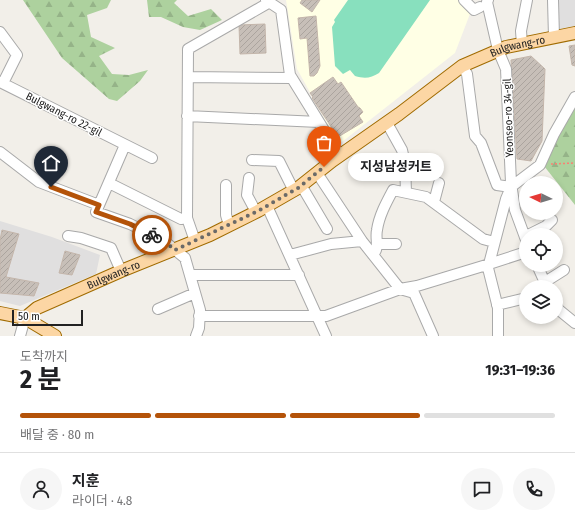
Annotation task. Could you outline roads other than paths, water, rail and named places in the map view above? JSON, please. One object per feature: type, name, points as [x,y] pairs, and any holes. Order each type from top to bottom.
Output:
[{"type":"main road","name":"Bulgwang-ro","points":[[25,318],[37,308],[121,271],[175,250],[267,206],[298,188],[462,66],[498,50],[575,33]]},
{"type":"main road","points":[[0,314],[25,318],[55,336]]},
{"type":"street","points":[[464,0],[474,10],[483,2]]},
{"type":"street","points":[[522,44],[521,31],[527,0]]},
{"type":"street","points":[[553,0],[554,37]]},
{"type":"street","points":[[195,241],[187,218],[188,49],[268,1],[281,10],[290,75],[340,156]]},
{"type":"street","name":"Yeonseo-ro 34-gil","points":[[483,2],[498,50],[506,69],[511,187],[515,210],[522,228]]},
{"type":"street","name":"Bulgwang-ro 22-gil","points":[[0,32],[18,55],[2,82],[152,158]]},
{"type":"street","points":[[462,66],[467,74],[475,136],[481,143],[497,185],[511,187]]},
{"type":"street","points":[[188,77],[292,78]]},
{"type":"street","points":[[498,336],[497,305],[488,268],[506,199],[511,187],[541,164],[554,134],[575,97]]},
{"type":"street","points":[[187,116],[319,122]]},
{"type":"street","points":[[387,123],[402,150],[405,163],[406,192]]},
{"type":"street","points":[[125,145],[96,212],[130,224],[164,241],[185,258],[200,310],[199,328],[196,336]]},
{"type":"street","points":[[0,152],[39,182],[99,205]]},
{"type":"street","points":[[252,160],[279,161],[327,229]]},
{"type":"street","points":[[317,173],[362,241],[400,289],[414,293],[433,336]]},
{"type":"street","points":[[249,178],[246,195],[256,212]]},
{"type":"street","points":[[109,182],[181,219],[187,218]]},
{"type":"street","points":[[434,202],[439,183]]},
{"type":"street","points":[[226,185],[226,215],[229,225]]},
{"type":"street","points":[[373,255],[376,251],[377,230],[385,204],[393,190],[426,197],[483,239],[494,242]]},
{"type":"street","points":[[267,206],[326,336]]},
{"type":"street","points":[[542,228],[552,220]]},
{"type":"street","points":[[68,236],[81,238],[111,248],[121,271]]},
{"type":"street","points":[[290,255],[331,244],[362,241]]},
{"type":"street","points":[[377,244],[396,244]]},
{"type":"street","points":[[200,316],[326,316],[400,289],[417,286],[519,254]]},
{"type":"street","points":[[551,280],[564,270]]},
{"type":"street","points":[[190,275],[299,275]]},
{"type":"street","points":[[158,309],[195,294]]},
{"type":"street","points":[[497,305],[519,300]]},
{"type":"street","points":[[563,313],[575,323]]},
{"type":"street","points":[[20,336],[25,318]]},
{"type":"place","name":"지성남성커트","points":[[324,167]]}]
